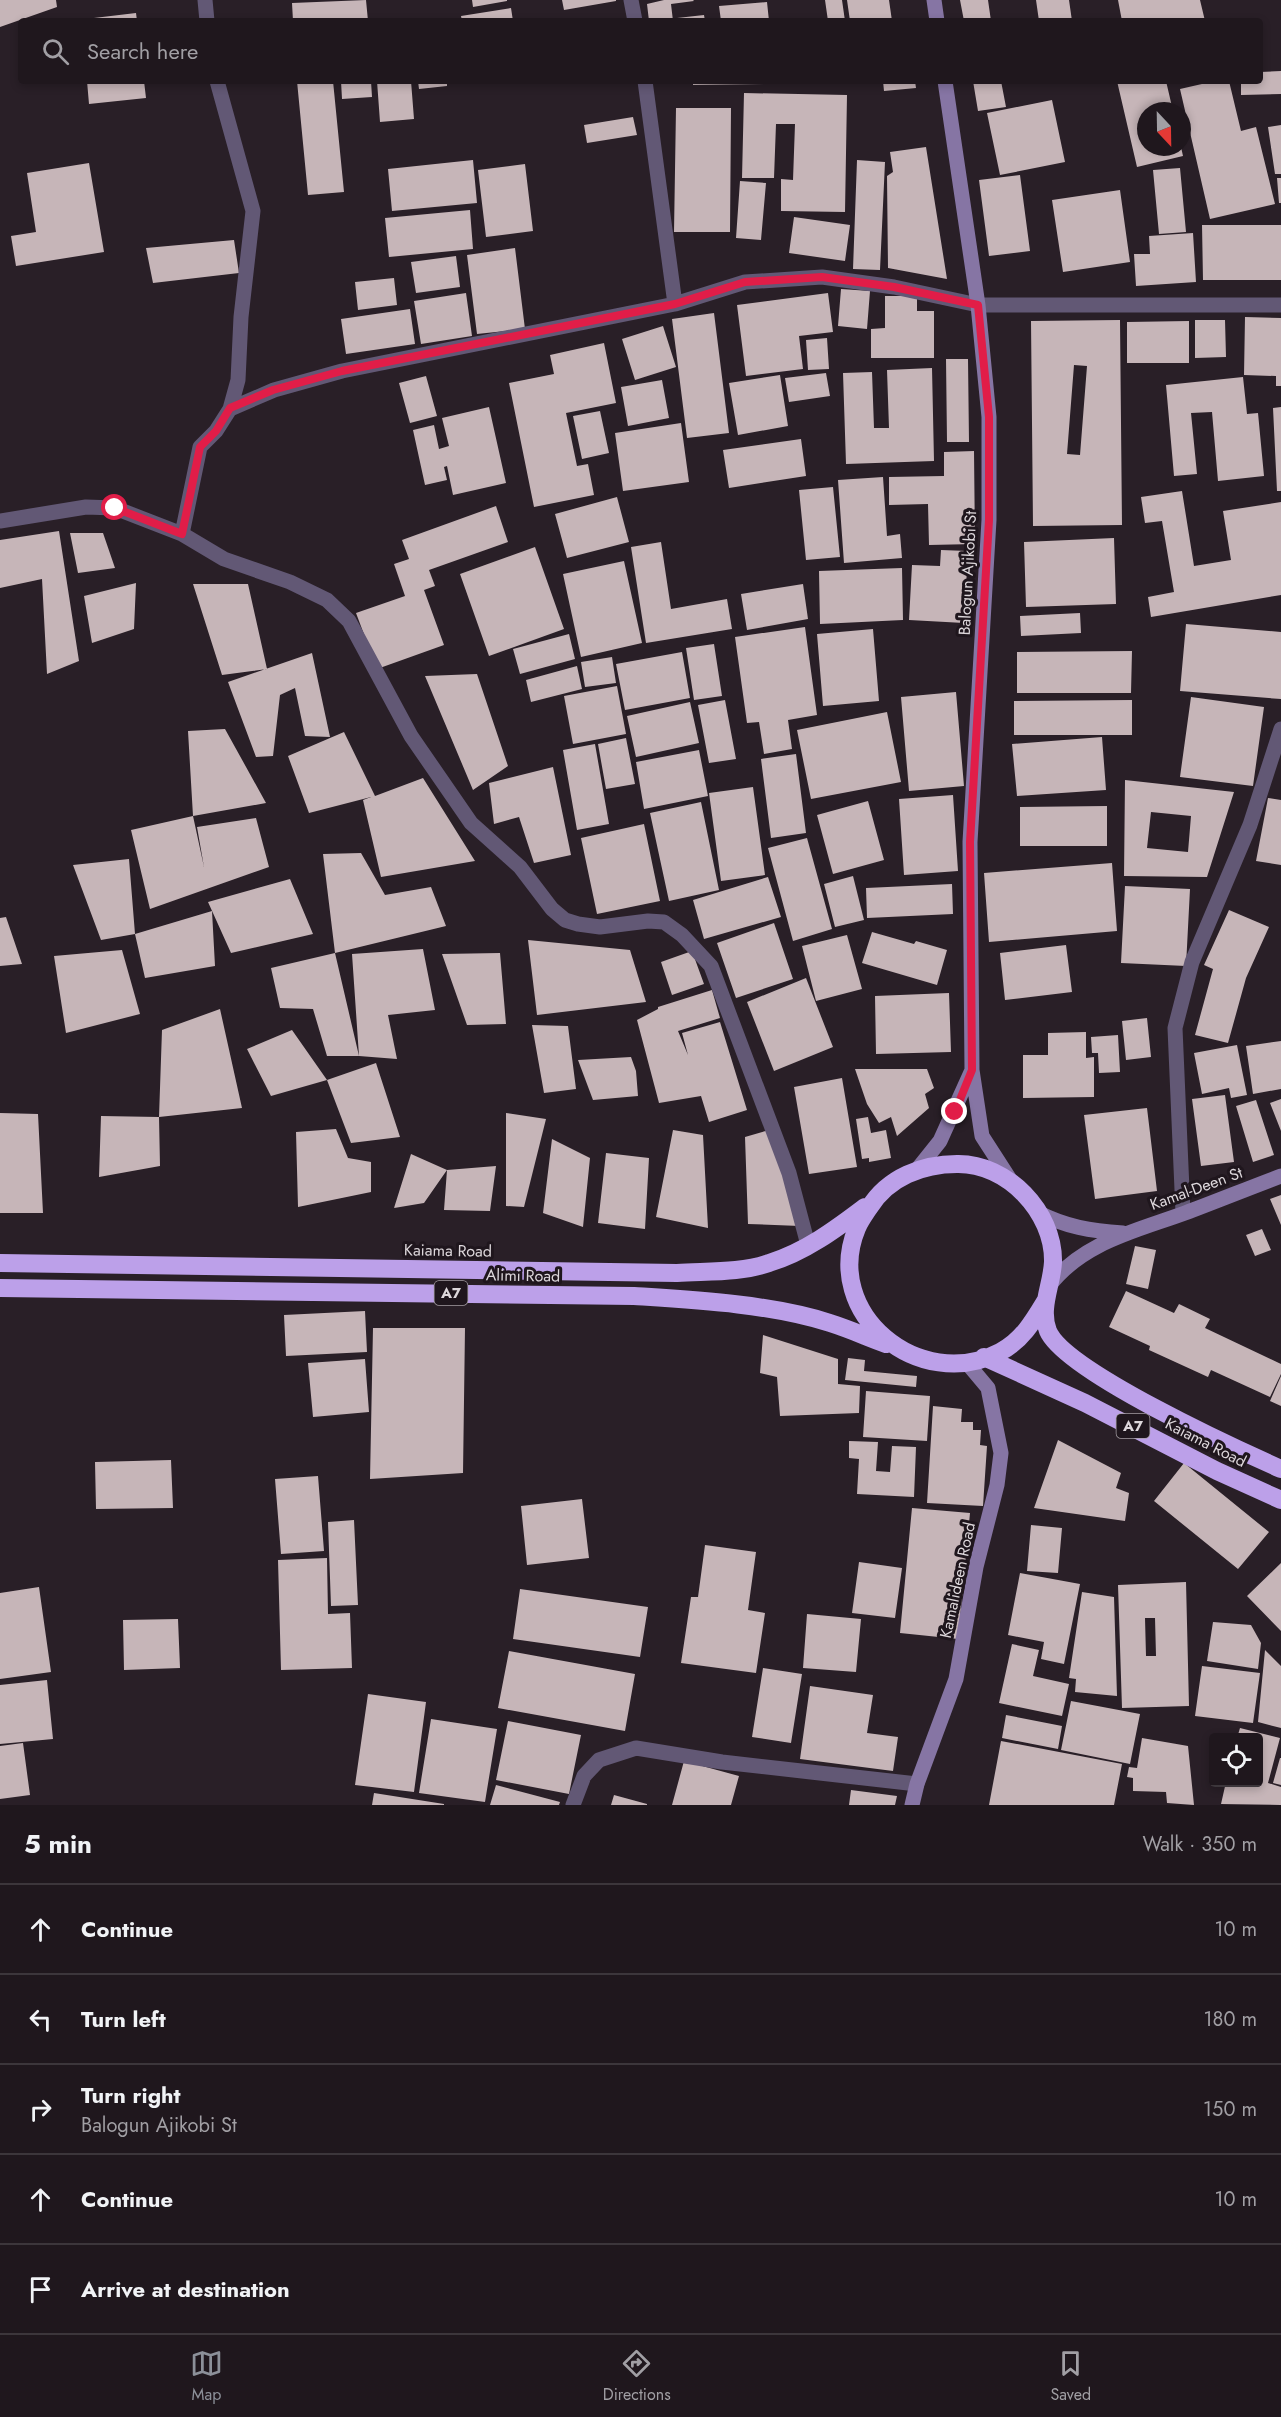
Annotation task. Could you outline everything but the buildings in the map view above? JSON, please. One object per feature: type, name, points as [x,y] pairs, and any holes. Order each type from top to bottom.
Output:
[{"type":"highway","points":[[935,1164],[966,1164],[1000,1174],[1015,1187],[1028,1197],[1046,1226],[1053,1261],[1047,1293],[1028,1330],[1000,1352],[975,1360],[932,1362],[895,1348],[870,1323],[854,1292],[850,1257],[857,1228],[875,1198],[902,1175],[935,1164]]},
{"type":"highway","name":"Kaiama Road","points":[[0,1263],[677,1273],[769,1264],[835,1230],[875,1198]]},
{"type":"highway","name":"Alimi Road","points":[[0,1288],[634,1296],[705,1301],[819,1320],[895,1348]]},
{"type":"highway","name":"Kaiama Road","points":[[1047,1293],[1048,1331],[1068,1356],[1086,1369],[1223,1443],[1281,1469]]},
{"type":"highway","name":"Kaiama Road","points":[[975,1360],[1095,1408],[1217,1471],[1281,1500]]},
{"type":"street","points":[[205,0],[207,18]]},
{"type":"street","points":[[631,0],[634,18]]},
{"type":"street","points":[[934,0],[937,18]]},
{"type":"street","points":[[182,534],[200,447],[216,431],[230,408],[238,380],[241,317],[253,212],[218,84]]},
{"type":"street","points":[[645,84],[675,304]]},
{"type":"street","name":"Balogun Ajikobi St","points":[[945,84],[978,305],[989,417],[989,520],[970,842],[972,1070],[982,1136],[1015,1187]]},
{"type":"street","points":[[230,408],[273,390],[342,371],[675,304],[745,282],[822,277],[894,287],[978,305],[1281,304]]},
{"type":"street","points":[[0,521],[86,507],[115,508],[182,534],[225,559],[290,582],[327,600],[349,621],[411,736],[471,822],[503,850],[552,909],[565,920],[600,927],[648,921],[664,922],[682,935],[711,966],[789,1173],[808,1245]]},
{"type":"street","points":[[1183,1213],[1175,1028],[1192,962],[1250,825],[1281,729]]},
{"type":"street","points":[[916,1171],[940,1140],[972,1070]]},
{"type":"street","name":"Kamal-Deen St","points":[[1123,1233],[1281,1176]]},
{"type":"street","points":[[1037,1212],[1062,1225],[1088,1231],[1123,1233]]},
{"type":"street","points":[[1047,1293],[1062,1269],[1077,1258],[1123,1233]]},
{"type":"street","name":"Kamalideen Road","points":[[912,1805],[917,1784],[956,1679],[976,1567],[997,1485],[1001,1453],[988,1388],[975,1360]]},
{"type":"street","points":[[573,1805],[584,1776],[599,1760],[636,1748],[722,1762],[917,1784]]},
{"type":"route","points":[[115,508],[182,534],[200,447],[216,431],[230,408],[273,390],[342,371],[675,304],[745,282],[822,277],[894,287],[978,305],[989,417],[989,520],[970,842],[969,962],[972,1070],[955,1112]]}]
